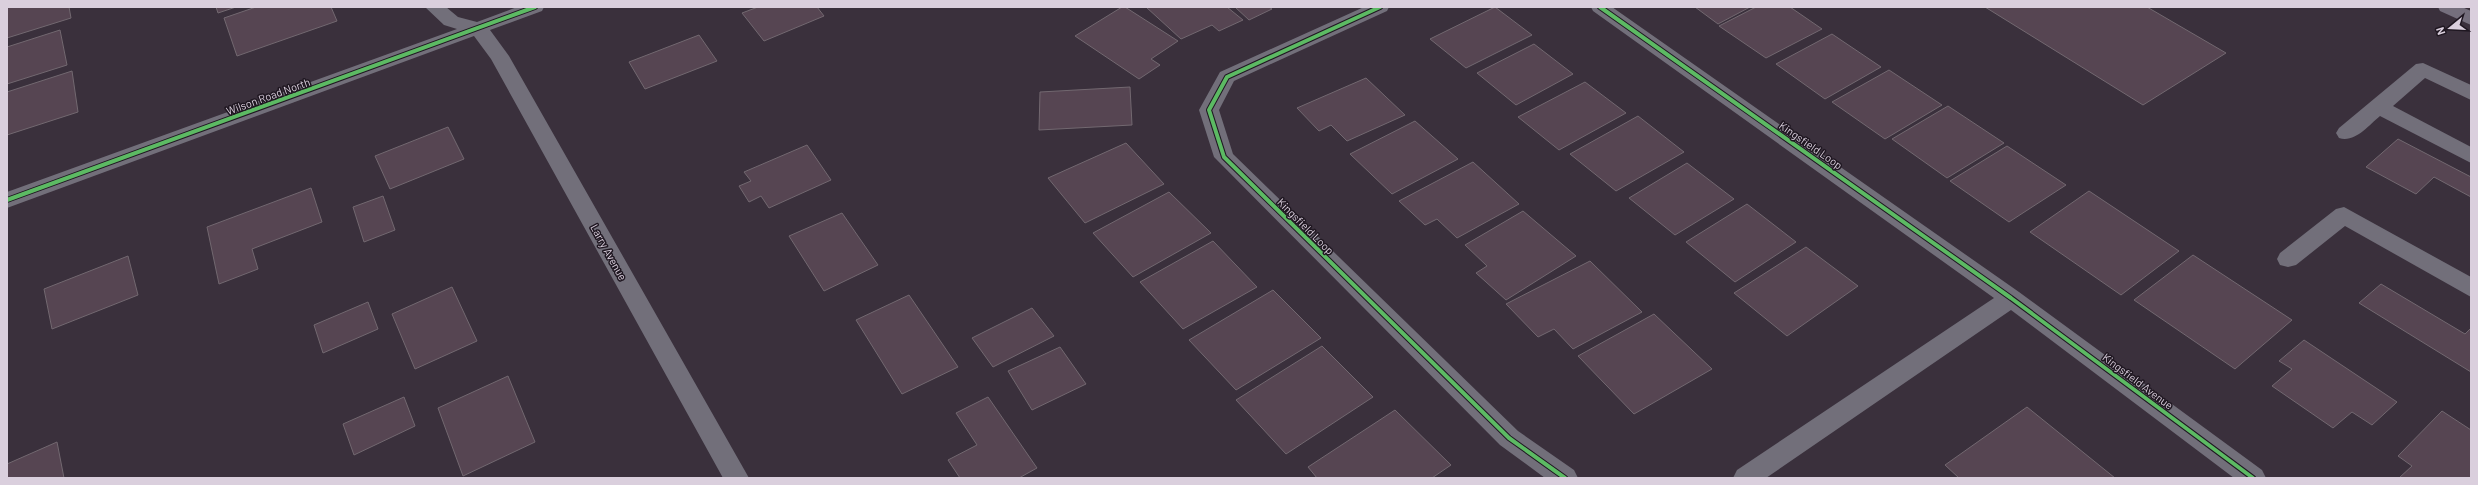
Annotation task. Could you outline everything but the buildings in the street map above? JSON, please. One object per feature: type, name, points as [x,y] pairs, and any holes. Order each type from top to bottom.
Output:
[{"type":"main road","points":[[2447,7],[2471,19]]},
{"type":"street","points":[[434,7],[451,21],[478,28],[486,7]]},
{"type":"street","name":"Wilson Road North","points":[[7,200],[535,7]]},
{"type":"street","name":"Kingsfield Loop","points":[[1380,7],[1227,77],[1209,110],[1224,157],[1509,438],[1565,478]]},
{"type":"street","name":"Kingsfield Loop","points":[[1600,7],[2011,298]]},
{"type":"street","name":"Larry Avenue","points":[[478,28],[499,56],[736,478]]},
{"type":"street","points":[[2346,133],[2379,107],[2422,69],[2471,93]]},
{"type":"street","points":[[2379,107],[2471,156]]},
{"type":"street","points":[[2288,259],[2344,215],[2471,288]]},
{"type":"street","points":[[1746,478],[2011,298]]},
{"type":"street","name":"Kingsfield Avenue","points":[[2011,298],[2254,478]]},
{"type":"cycle path","points":[[7,200],[535,7]]},
{"type":"cycle path","points":[[1380,7],[1227,77],[1209,110],[1224,157],[1509,438],[1565,478]]},
{"type":"cycle path","points":[[1600,7],[2011,298],[2253,478]]}]
